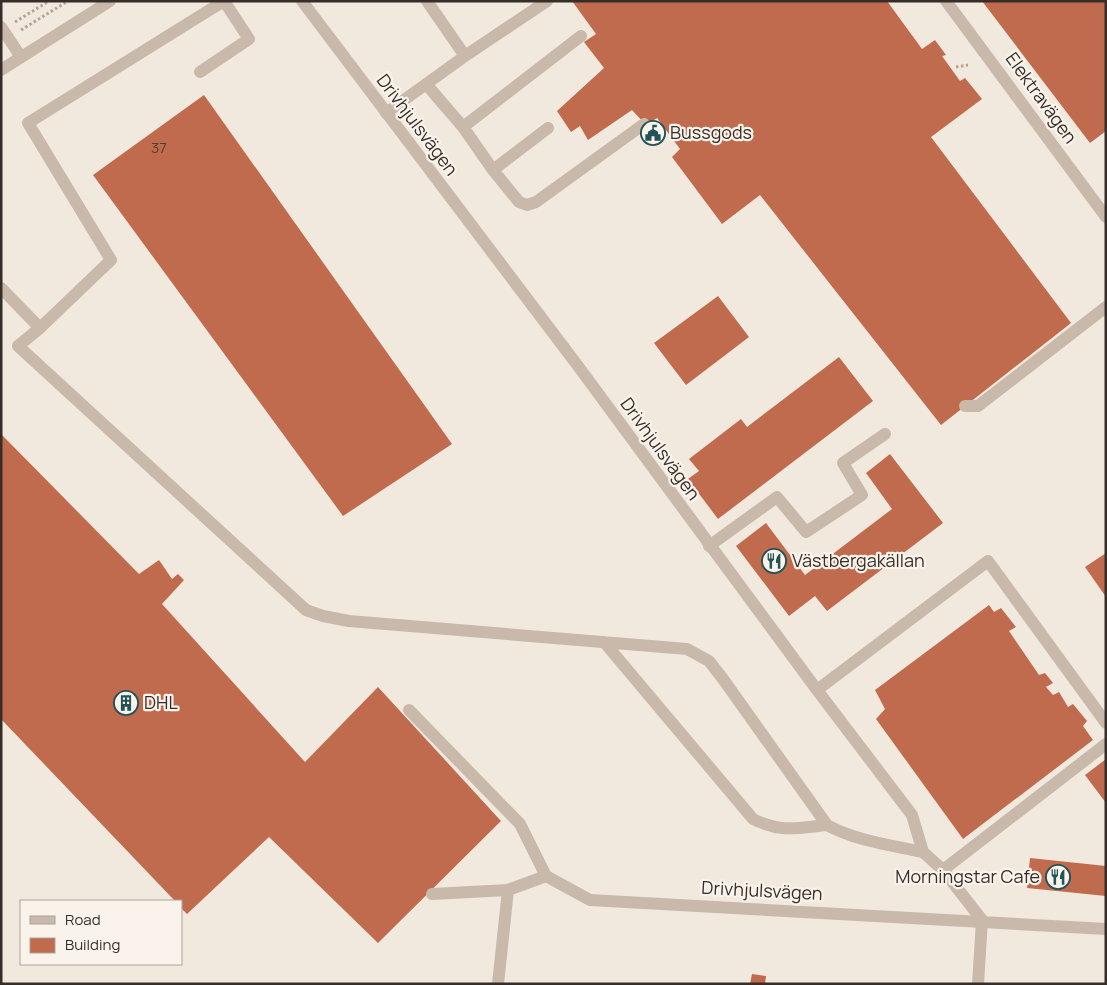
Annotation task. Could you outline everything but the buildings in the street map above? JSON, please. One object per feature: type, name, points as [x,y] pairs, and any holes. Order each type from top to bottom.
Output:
[{"type":"street","points":[[1,70],[110,1]]},
{"type":"street","points":[[200,72],[250,39],[224,1],[28,123],[112,260],[40,328],[18,346],[306,610],[322,616],[349,621],[687,649],[709,661],[827,825],[840,832],[859,838],[923,852]]},
{"type":"street","name":"Drivhjulsvägen","points":[[302,1],[578,366],[817,690],[912,815],[923,852],[942,870],[982,920]]},
{"type":"street","points":[[427,1],[465,56]]},
{"type":"street","points":[[386,112],[547,1]]},
{"type":"street","name":"Elektravägen","points":[[946,1],[1106,217]]},
{"type":"street","points":[[4,32],[21,57]]},
{"type":"street","points":[[463,127],[581,36]]},
{"type":"street","points":[[426,84],[463,127],[493,170],[519,202],[527,205],[536,202],[644,124]]},
{"type":"street","points":[[493,170],[548,128]]},
{"type":"street","points":[[1,288],[40,328]]},
{"type":"street","points":[[966,406],[978,406],[1104,309]]},
{"type":"street","points":[[710,546],[777,497],[806,532],[862,495],[843,463],[885,434]]},
{"type":"street","points":[[817,690],[988,561],[1106,723]]},
{"type":"street","points":[[604,642],[753,819],[767,826],[787,829],[827,825]]},
{"type":"street","points":[[409,710],[520,824],[546,876],[508,890],[432,894]]},
{"type":"street","points":[[942,870],[1106,744]]},
{"type":"street","name":"Drivhjulsvägen","points":[[546,876],[590,900],[1106,928]]},
{"type":"street","points":[[498,984],[508,890]]},
{"type":"street","points":[[978,984],[982,920]]},
{"type":"path","points":[[4,32],[49,1]]},
{"type":"path","points":[[4,32],[68,1]]},
{"type":"path","points":[[956,67],[968,66]]},
{"type":"place","name":"Bussgods","points":[[653,133]]},
{"type":"place","name":"Västbergakällan","points":[[774,561]]},
{"type":"place","name":"DHL","points":[[126,703]]},
{"type":"place","name":"Morningstar Cafe","points":[[1058,877]]}]
